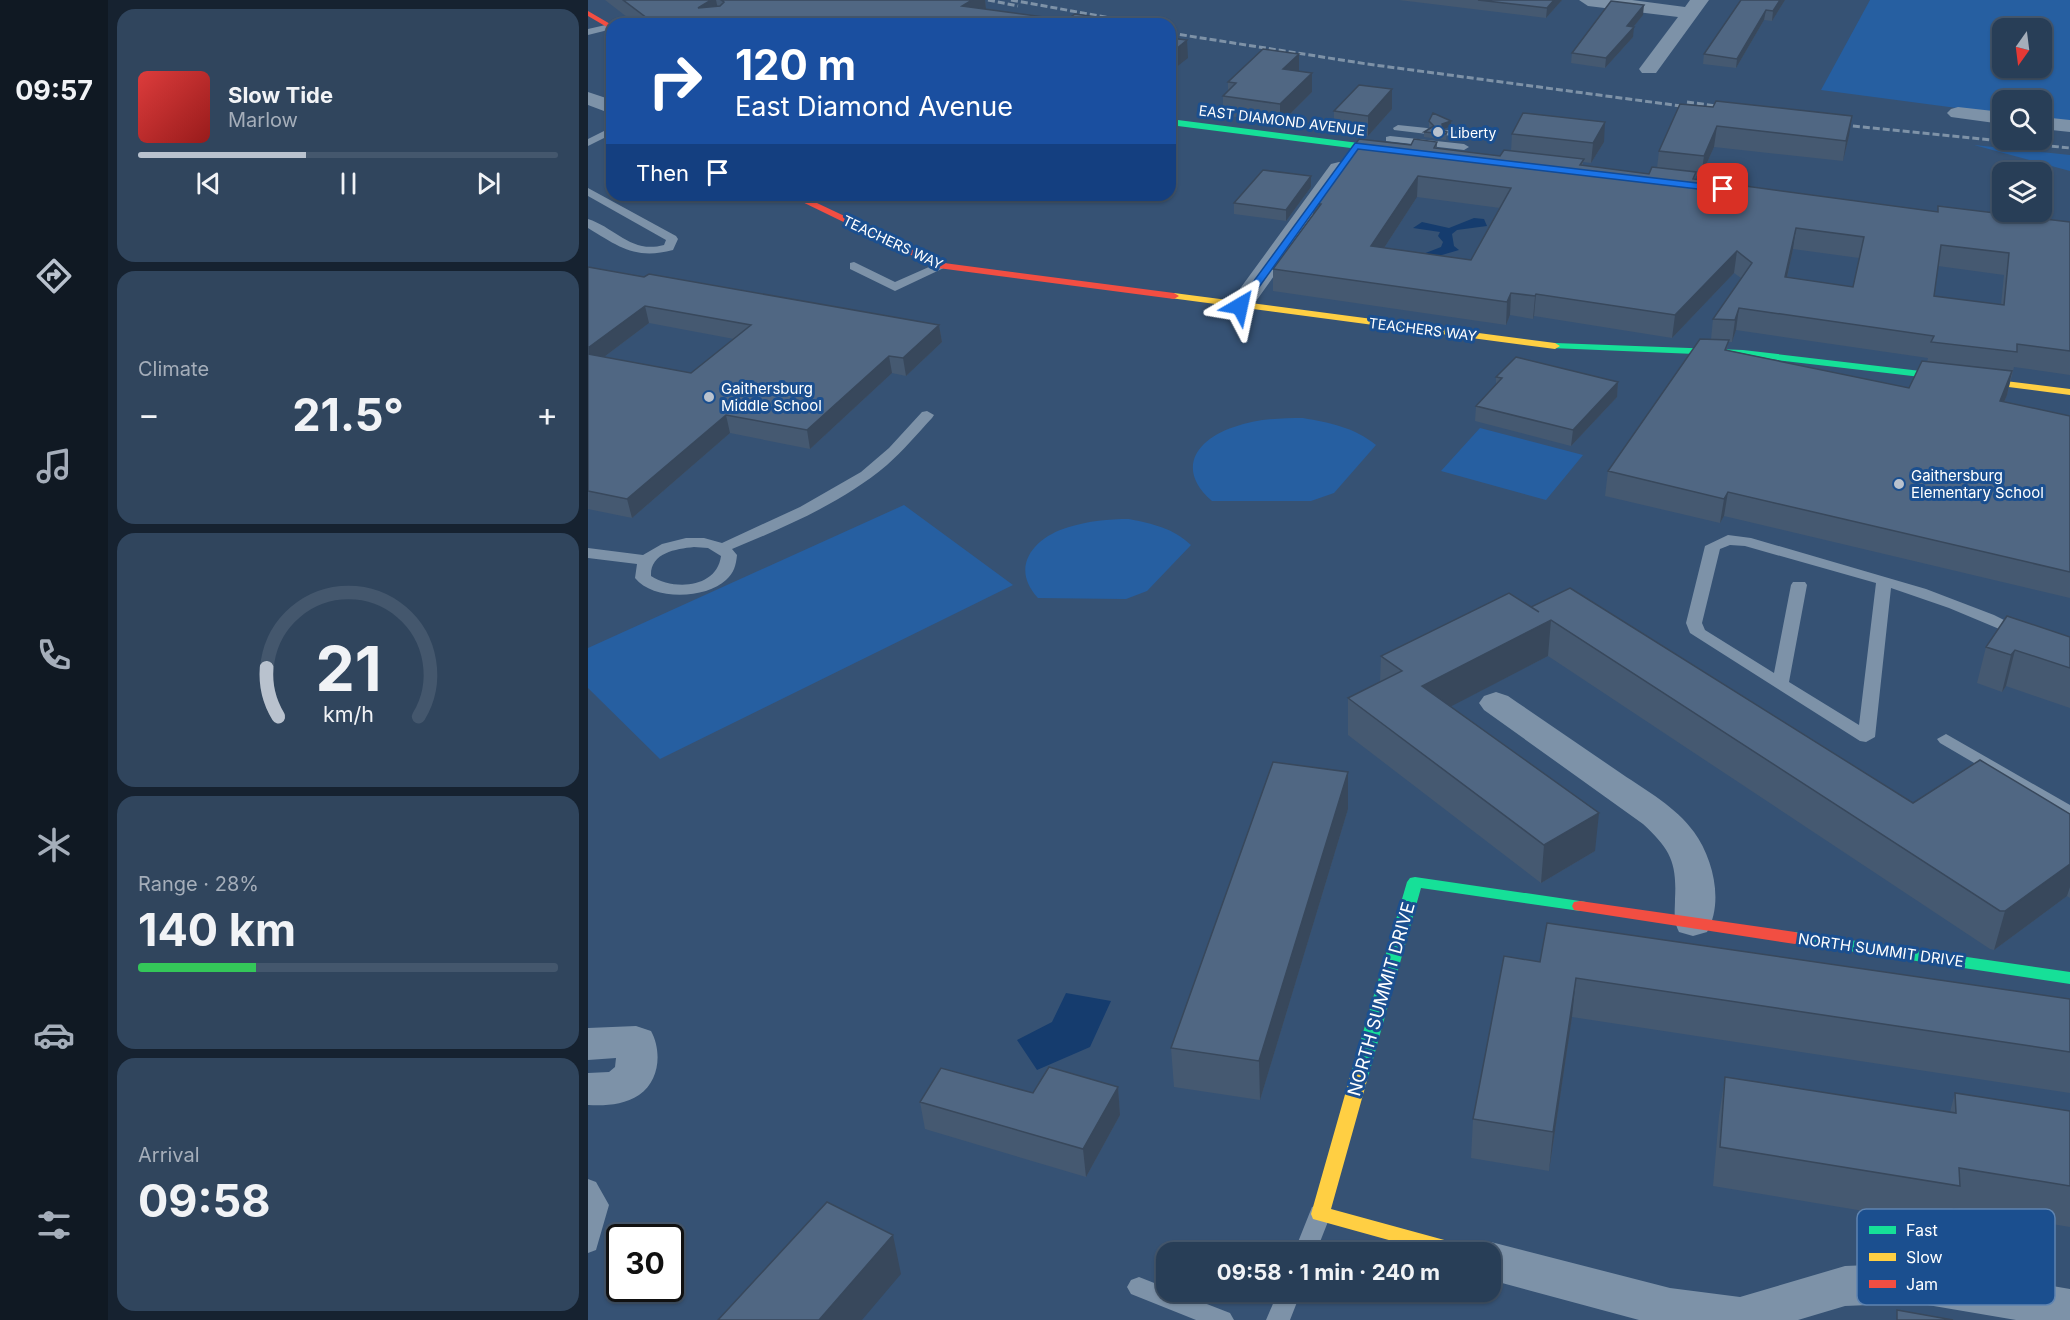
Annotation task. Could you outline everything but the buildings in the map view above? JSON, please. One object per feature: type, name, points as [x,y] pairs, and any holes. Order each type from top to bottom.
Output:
[{"type":"street","points":[[1588,0],[1695,7]]},
{"type":"street","points":[[1649,69],[1695,7]]},
{"type":"street","points":[[588,13],[606,25]]},
{"type":"street","points":[[588,98],[606,106]]},
{"type":"street","points":[[1958,113],[1992,117]]},
{"type":"street","name":"EAST DIAMOND AVENUE","points":[[1176,124],[1355,146],[1466,153]]},
{"type":"street","points":[[2052,124],[2070,126]]},
{"type":"street","points":[[1240,306],[1355,146]]},
{"type":"street","name":"TEACHERS WAY","points":[[806,201],[942,266],[1562,347],[1743,353],[2070,392]]},
{"type":"street","points":[[1496,703],[1656,815],[1679,834],[1691,856],[1696,878],[1693,922]]},
{"type":"street","name":"NORTH SUMMIT DRIVE","points":[[1320,1214],[1415,882],[2070,978]]},
{"type":"street","points":[[588,1044],[636,1042],[639,1052],[631,1076],[619,1087],[588,1089]]},
{"type":"street","points":[[1320,1214],[1422,1242]]},
{"type":"street","points":[[1501,1265],[1670,1308],[1740,1317],[1845,1286],[1857,1285]]},
{"type":"street","points":[[2046,1305],[2070,1309]]},
{"type":"lane","points":[[588,32],[606,29]]},
{"type":"lane","points":[[1398,128],[1427,131]]},
{"type":"lane","points":[[588,143],[606,133]]},
{"type":"lane","points":[[1449,133],[1471,135]]},
{"type":"lane","points":[[1390,139],[1466,153]]},
{"type":"lane","points":[[588,191],[672,239],[669,247],[655,253],[640,253],[588,222]]},
{"type":"lane","points":[[854,266],[895,287],[942,266]]},
{"type":"lane","points":[[722,548],[782,522],[850,484],[881,463],[927,415]]},
{"type":"lane","points":[[1884,581],[1866,737],[1698,633],[1694,623],[1713,546],[1728,540],[1746,541],[1884,581],[1976,611],[2041,642]]},
{"type":"lane","points":[[694,542],[722,548],[729,555],[728,568],[719,577],[688,589],[660,589],[650,585],[643,578],[641,570],[646,560],[659,550],[676,544],[694,542]]},
{"type":"lane","points":[[588,553],[646,560]]},
{"type":"lane","points":[[1780,683],[1799,585]]},
{"type":"lane","points":[[1946,739],[2070,813]]},
{"type":"lane","points":[[588,1188],[598,1205],[588,1243]]},
{"type":"lane","points":[[1309,1242],[1320,1214]]},
{"type":"lane","points":[[1138,1287],[1222,1320]]},
{"type":"lane","points":[[1278,1320],[1285,1302]]},
{"type":"shaded area","points":[[1870,0],[2070,0],[2070,121],[2052,119],[2052,90],[1992,90],[1992,113],[1821,90]]},
{"type":"shaded area","points":[[1974,145],[1992,147],[1992,150]]},
{"type":"shaded area","points":[[1992,150],[2022,150],[2070,155],[2070,171],[2052,166],[2052,162],[2037,162]]},
{"type":"shaded area","points":[[1474,218],[1484,219],[1487,226],[1457,230],[1452,234],[1454,246],[1459,250],[1435,257],[1423,254],[1441,247],[1443,242],[1438,236],[1440,232],[1413,228],[1422,222],[1449,228]]},
{"type":"shaded area","points":[[1303,418],[1350,430],[1376,445],[1334,493],[1311,501],[1212,501],[1201,489],[1195,478],[1193,467],[1200,448],[1209,440],[1234,427],[1251,422]]},
{"type":"shaded area","points":[[1480,428],[1583,455],[1546,500],[1441,471]]},
{"type":"shaded area","points":[[904,505],[1013,585],[660,759],[588,688],[588,648]]},
{"type":"shaded area","points":[[1129,519],[1170,531],[1191,545],[1147,591],[1126,599],[1038,598],[1026,575],[1026,565],[1036,546],[1045,538],[1084,523]]},
{"type":"shaded area","points":[[1066,993],[1111,1001],[1090,1047],[1037,1070],[1017,1040],[1052,1022]]},
{"type":"railway","points":[[988,0],[1018,6]]},
{"type":"railway","points":[[1011,0],[1111,18]]},
{"type":"railway","points":[[1176,34],[1367,64],[1696,108]]},
{"type":"railway","points":[[1687,102],[1731,108]]},
{"type":"railway","points":[[1833,124],[2070,148]]},
{"type":"traffic: fast","points":[[1176,123],[1398,151]]},
{"type":"traffic: fast","points":[[1555,346],[1743,353],[1989,382]]},
{"type":"traffic: fast","points":[[1359,1077],[1415,882],[1580,906]]},
{"type":"traffic: fast","points":[[1795,938],[2070,978]]},
{"type":"traffic: slow","points":[[1174,296],[1555,346]]},
{"type":"traffic: slow","points":[[1989,382],[2070,392]]},
{"type":"traffic: slow","points":[[1359,1077],[1320,1214],[1422,1242]]},
{"type":"traffic: jam","points":[[588,13],[606,24]]},
{"type":"traffic: jam","points":[[806,201],[942,266],[1174,296]]},
{"type":"traffic: jam","points":[[1580,906],[1795,938]]},
{"type":"place","name":"Liberty","points":[[1438,132]]},
{"type":"place","name":"Gaithersburg Middle School","points":[[709,397]]},
{"type":"place","name":"Gaithersburg Elementary School","points":[[1899,484]]},
{"type":"route","points":[[1240,306],[1355,146],[1723,189]]}]
